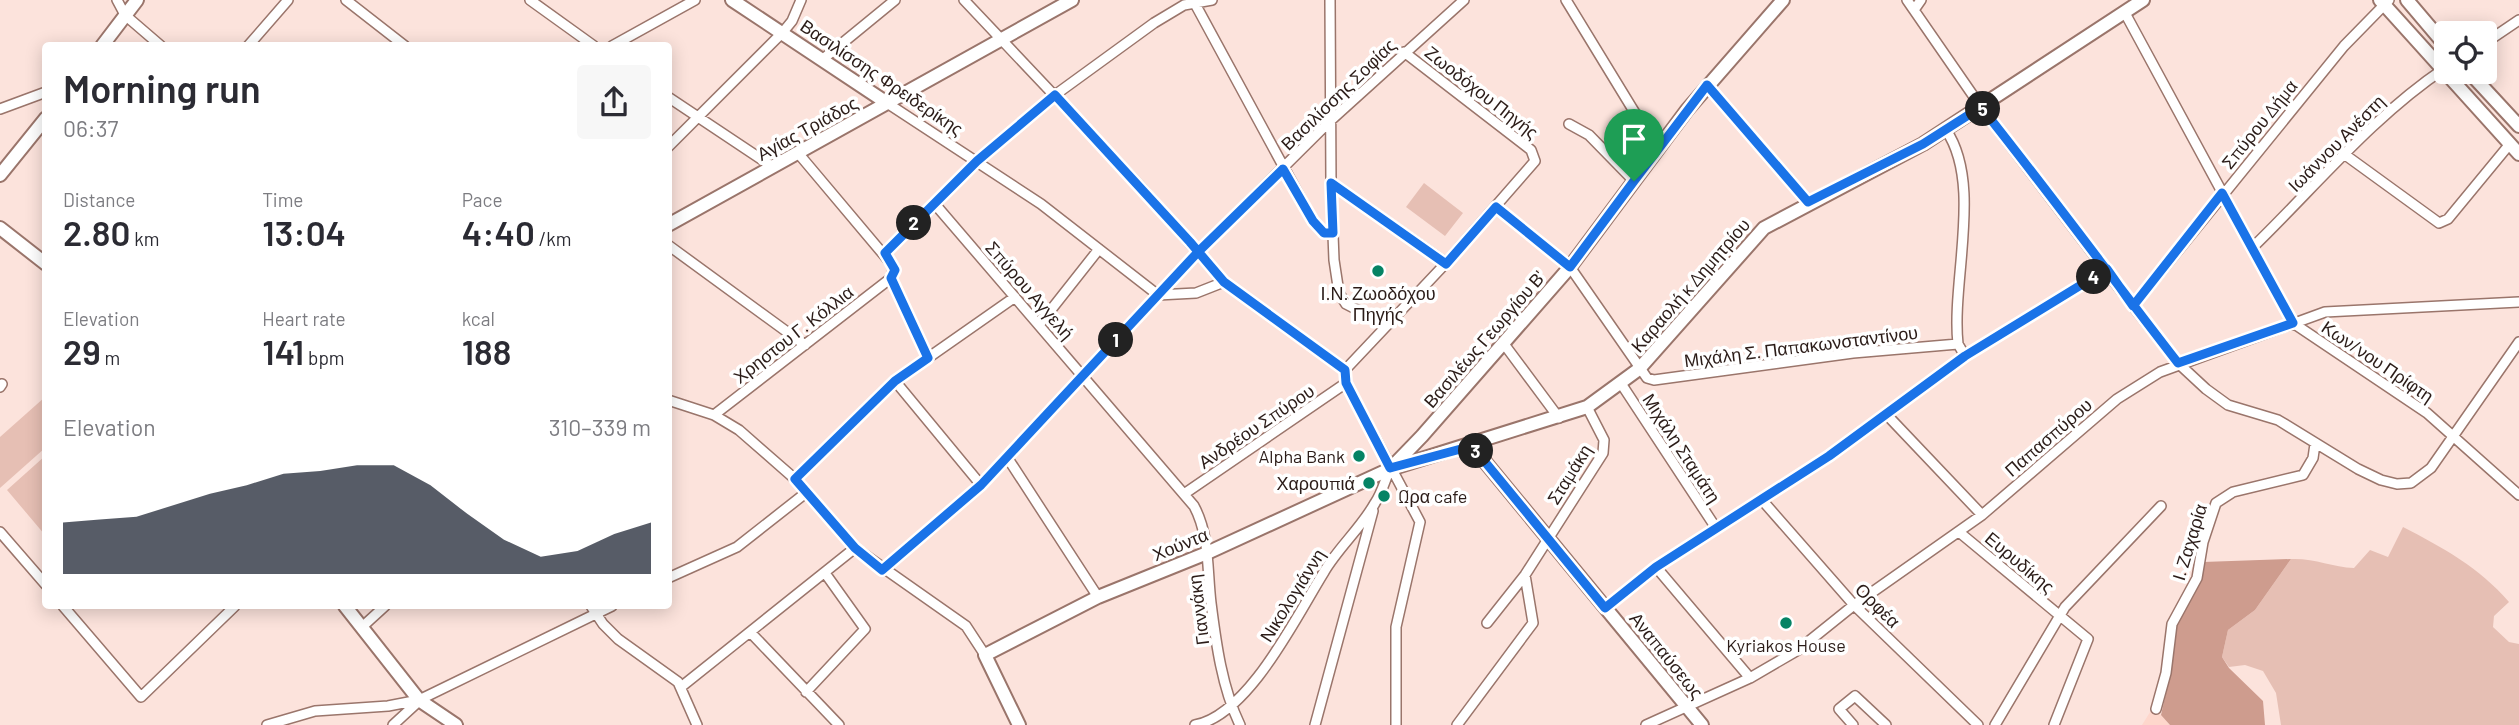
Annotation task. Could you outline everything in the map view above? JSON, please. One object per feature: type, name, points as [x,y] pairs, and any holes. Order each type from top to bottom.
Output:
[{"type":"street","points":[[117,0],[125,15],[156,42]]},
{"type":"street","points":[[105,42],[137,0]]},
{"type":"street","points":[[251,42],[288,0]]},
{"type":"street","points":[[346,0],[400,42]]},
{"type":"street","points":[[530,0],[588,42]]},
{"type":"street","points":[[619,42],[695,0]]},
{"type":"street","name":"Βασιλίσσης Φρειδερίκης","points":[[732,0],[977,161],[1158,295]]},
{"type":"street","points":[[672,143],[793,21],[801,0]]},
{"type":"street","points":[[823,59],[895,0]]},
{"type":"street","points":[[964,0],[1055,95],[1224,282],[1345,370]]},
{"type":"street","name":"Αγίας Τριάδος","points":[[672,223],[1072,0]]},
{"type":"street","points":[[885,253],[977,161],[1055,95],[1130,38],[1184,5],[1212,0]]},
{"type":"street","points":[[1330,0],[1329,122],[1333,233],[1339,293],[1346,304],[1385,324]]},
{"type":"street","name":"Βασιλίσσης Σοφίας","points":[[882,570],[981,485],[1198,252],[1329,122],[1464,0]]},
{"type":"street","points":[[1566,0],[1657,149]]},
{"type":"street","name":"Βασιλέως Γεωργίου Β'","points":[[1390,468],[1504,344],[1570,267],[1707,85],[1783,0]]},
{"type":"street","points":[[1907,0],[1981,107],[2133,306],[2178,363],[2219,400],[2278,420],[2358,469],[2398,484],[2421,477],[2452,438],[2519,342]]},
{"type":"street","points":[[1914,10],[1921,0]]},
{"type":"street","name":"Καραολή κ Δημητρίου","points":[[1390,468],[1472,446],[1587,407],[1622,385],[1639,369],[1764,228],[1946,130],[2143,0]]},
{"type":"street","points":[[2407,0],[2434,32]]},
{"type":"street","points":[[2384,1],[2434,58]]},
{"type":"street","name":"Σπύρου Δήμα","points":[[2133,306],[2222,193],[2384,1]]},
{"type":"street","points":[[1194,2],[1283,169],[1318,228],[1324,233],[1333,233]]},
{"type":"street","name":"Κων/νου Πρίφτη","points":[[2124,13],[2293,323],[2427,413],[2519,495]]},
{"type":"street","points":[[2497,35],[2519,20]]},
{"type":"street","name":"Ζωοδόχου Πηγής","points":[[1404,52],[1531,150],[1535,161],[1496,207]]},
{"type":"street","name":"Ιωάννου Ανέστη","points":[[2252,248],[2344,154],[2406,96],[2434,76]]},
{"type":"street","points":[[2344,154],[2439,223],[2448,219],[2514,149],[2457,84]]},
{"type":"street","points":[[2480,84],[2519,126]]},
{"type":"street","points":[[1707,85],[1808,202]]},
{"type":"street","points":[[0,109],[42,93]]},
{"type":"street","points":[[672,100],[773,167]]},
{"type":"street","points":[[0,175],[42,123]]},
{"type":"street","points":[[1569,124],[1589,135],[1634,181]]},
{"type":"street","points":[[1946,130],[1960,159],[1964,235],[1956,304],[1958,344],[1965,356]]},
{"type":"street","points":[[799,153],[885,253],[895,270],[891,278],[928,358]]},
{"type":"street","points":[[1331,183],[1446,264]]},
{"type":"street","name":"Σπύρου Αγγελή","points":[[934,203],[1184,494]]},
{"type":"street","points":[[1396,725],[1396,627],[1420,522],[1346,383],[1345,370],[1496,207],[1570,267],[1639,369]]},
{"type":"street","points":[[0,228],[42,261]]},
{"type":"street","points":[[672,248],[805,345]]},
{"type":"street","points":[[1039,325],[1100,250]]},
{"type":"street","points":[[1605,608],[1656,567],[1762,500],[1887,415],[1965,356],[2107,269]]},
{"type":"street","name":"Χρηστου Γ. Κόλλια","points":[[714,415],[891,278]]},
{"type":"street","points":[[1158,295],[1196,293],[1224,282]]},
{"type":"street","points":[[795,479],[895,381],[1015,297]]},
{"type":"street","name":"Παπασπύρου","points":[[1646,725],[1750,678],[1798,650],[1854,605],[1982,515],[2117,399],[2178,363],[2325,312],[2519,302]]},
{"type":"street","points":[[1504,344],[1559,418]]},
{"type":"street","name":"Μιχάλη Σ. Παπακωνσταντίνου","points":[[1639,369],[1647,378],[1654,380],[1853,353],[1958,344]]},
{"type":"street","points":[[895,381],[981,485]]},
{"type":"street","name":"Ανδρέου Σπύρου","points":[[1184,494],[1346,383]]},
{"type":"street","name":"Μιχάλη Σταμάτη","points":[[1622,385],[1716,528]]},
{"type":"street","points":[[672,401],[714,415],[739,430],[795,479],[855,548],[882,570],[966,626],[985,655],[1018,725]]},
{"type":"street","name":"Σταμάκη","points":[[1487,623],[1525,575],[1605,448],[1587,407]]},
{"type":"street","points":[[1887,415],[1982,515]]},
{"type":"street","name":"Ι. Ζαχαρία","points":[[2156,709],[2166,673],[2172,624],[2197,579],[2203,542],[2216,503],[2233,492],[2303,475],[2313,458],[2315,444]]},
{"type":"street","name":"Αναπαύσεως","points":[[1472,446],[1702,725]]},
{"type":"street","points":[[1007,457],[1098,597]]},
{"type":"street","name":"Νικολογιάννη","points":[[1200,725],[1231,706],[1260,674],[1294,624],[1325,570],[1376,502],[1390,468]]},
{"type":"street","name":"Χούντα","points":[[985,655],[1098,597],[1207,553],[1390,468]]},
{"type":"street","points":[[672,577],[737,547],[807,492]]},
{"type":"street","name":"Γιαννάκη","points":[[1184,494],[1201,520],[1211,601],[1231,706],[1240,725]]},
{"type":"street","name":"Ορφέα","points":[[1762,500],[1854,605],[1978,725]]},
{"type":"street","points":[[1315,725],[1376,502]]},
{"type":"street","points":[[1995,725],[2060,615],[2161,506]]},
{"type":"street","points":[[0,532],[42,580]]},
{"type":"street","name":"Ευρυδίκης","points":[[1959,532],[2088,639],[2054,725]]},
{"type":"street","points":[[681,687],[855,548]]},
{"type":"street","points":[[1656,567],[1750,678]]},
{"type":"street","points":[[806,692],[865,629],[825,573]]},
{"type":"street","points":[[1457,725],[1533,623],[1525,575]]},
{"type":"street","points":[[66,609],[141,697],[232,609]]},
{"type":"street","points":[[347,609],[419,700],[456,725]]},
{"type":"street","points":[[362,627],[382,609]]},
{"type":"street","points":[[393,725],[419,700],[594,609],[618,639],[673,677],[681,687],[698,725]]},
{"type":"street","points":[[750,632],[839,725]]},
{"type":"street","points":[[1853,725],[1839,709],[1854,696],[1886,725]]},
{"type":"street","points":[[267,725],[315,711],[388,706],[419,700]]},
{"type":"shaded area","points":[[1424,183],[1463,213],[1445,236],[1406,207]]},
{"type":"shaded area","points":[[42,400],[42,451],[0,488],[0,437]]},
{"type":"shaded area","points":[[42,459],[42,531],[7,490]]},
{"type":"shaded area","points":[[2403,527],[2473,569],[2509,602],[2494,616],[2493,627],[2509,642],[2519,644],[2519,725],[2281,725],[2276,693],[2263,671],[2245,665],[2229,667],[2222,657],[2228,630],[2255,610],[2291,559],[2354,568],[2370,550],[2388,557]]},
{"type":"shaded area","points":[[2291,559],[2255,610],[2228,630],[2222,657],[2229,668],[2263,701],[2265,725],[2170,725],[2161,715],[2169,680],[2171,634],[2203,562]]},
{"type":"shaded area","points":[[2152,709],[2161,715],[2170,725],[2142,725]]},
{"type":"place","name":"Ι.Ν. Ζωοδόχου Πηγής","points":[[1378,271]]},
{"type":"place","name":"Alpha Bank","points":[[1359,456]]},
{"type":"place","name":"Χαρουπιά","points":[[1369,483]]},
{"type":"place","name":"Ώρα cafe","points":[[1384,496]]},
{"type":"place","name":"Kyriakos House","points":[[1786,623]]},
{"type":"route","points":[[1634,181],[1570,267],[1496,207],[1446,264],[1331,183],[1333,233],[1324,233],[1313,221],[1283,169],[1198,252],[981,485],[882,570],[855,548],[795,479],[895,381],[928,358],[891,278],[895,270],[885,253],[977,161],[1055,95],[1138,184],[1190,242],[1198,252],[1224,282],[1327,360],[1345,370],[1346,383],[1390,468],[1472,446],[1605,608],[1656,567],[1829,456],[1965,356],[2107,269],[2133,306],[2222,193],[2293,323],[2178,363],[2133,306],[2107,269],[2063,211],[1981,107],[1923,144],[1808,202],[1707,85],[1634,181]]}]
